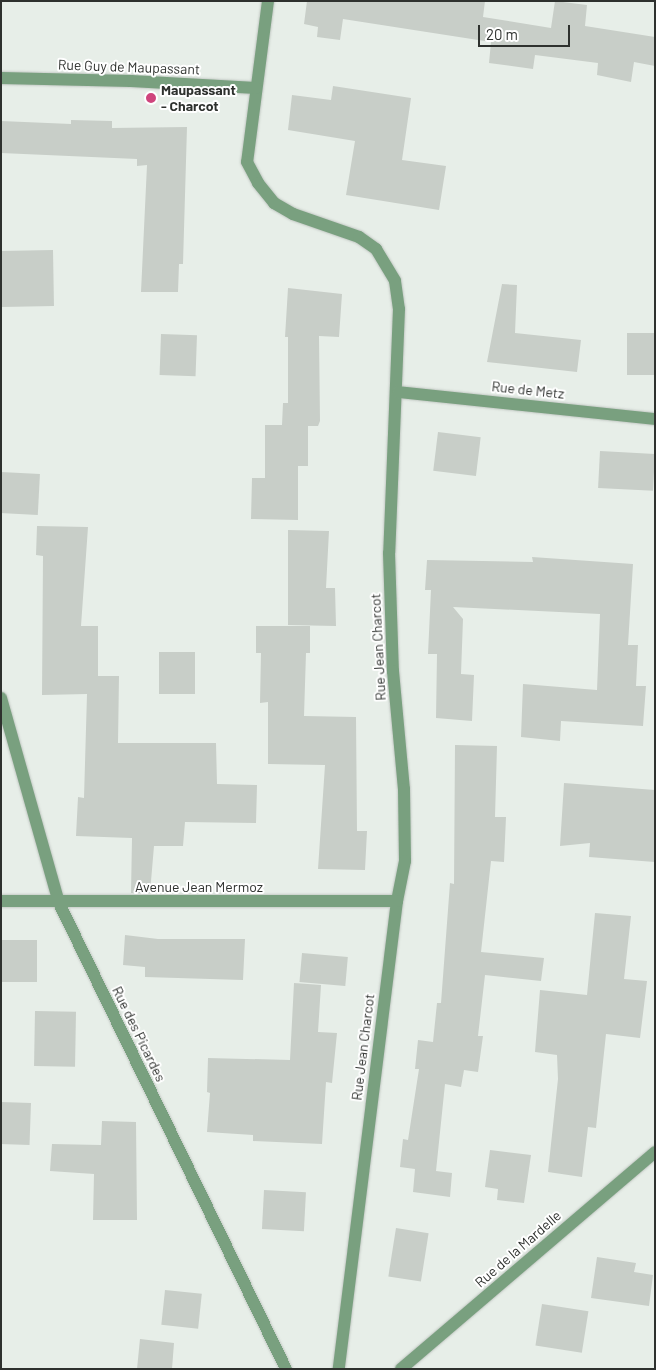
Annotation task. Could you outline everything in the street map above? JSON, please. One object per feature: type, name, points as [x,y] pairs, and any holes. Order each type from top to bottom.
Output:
[{"type":"street","name":"Rue Jean Charcot","points":[[268,1],[247,162],[258,184],[274,203],[293,214],[342,230],[376,249],[395,281],[399,309],[398,392],[389,553],[393,671],[406,825],[405,860],[396,901],[338,1369]]},
{"type":"street","name":"Rue Guy de Maupassant","points":[[1,78],[131,81],[256,88]]},
{"type":"street","name":"Rue de Metz","points":[[398,392],[655,419]]},
{"type":"street","name":"Rue des Picardes","points":[[1,698],[59,903],[286,1369]]},
{"type":"street","name":"Avenue Jean Mermoz","points":[[1,901],[59,903],[396,901]]},
{"type":"street","name":"Rue de la Mardelle","points":[[401,1369],[655,1152]]},
{"type":"building","points":[[307,1],[485,1],[483,17],[551,28],[555,1],[587,5],[585,26],[655,37],[655,66],[634,62],[631,82],[597,75],[598,63],[535,55],[533,69],[489,63],[491,42],[343,19],[340,40],[317,37],[318,27],[304,24]]},
{"type":"building","points":[[333,86],[411,98],[402,160],[446,166],[439,210],[346,195],[355,141],[288,130],[292,95],[331,100]]},
{"type":"building","points":[[71,120],[112,121],[112,128],[187,127],[183,264],[179,264],[178,292],[141,292],[147,165],[137,166],[137,159],[1,153],[1,121],[71,124]]},
{"type":"building","points":[[53,250],[54,306],[2,307],[1,251]]},
{"type":"building","points":[[502,284],[517,285],[515,333],[581,340],[577,372],[487,362]]},
{"type":"building","points":[[288,288],[342,294],[339,337],[319,336],[320,421],[318,426],[308,426],[308,466],[298,466],[298,520],[251,519],[252,478],[265,478],[265,425],[282,425],[283,403],[288,403],[288,337],[285,337]]},
{"type":"building","points":[[627,333],[655,333],[655,375],[627,375]]},
{"type":"building","points":[[161,334],[197,335],[196,376],[160,375]]},
{"type":"building","points":[[438,432],[481,437],[476,476],[433,471]]},
{"type":"building","points":[[600,451],[655,454],[653,491],[598,488]]},
{"type":"building","points":[[1,472],[40,474],[38,515],[1,513]]},
{"type":"building","points":[[37,526],[88,527],[81,626],[98,626],[98,676],[119,676],[118,743],[216,743],[217,784],[257,785],[256,823],[185,822],[183,846],[154,846],[150,893],[131,893],[132,838],[76,836],[78,797],[84,798],[87,694],[42,695],[43,556],[36,555]]},
{"type":"building","points":[[288,530],[329,531],[326,588],[335,588],[336,626],[288,625]]},
{"type":"building","points":[[532,557],[633,564],[628,645],[638,645],[636,686],[646,686],[643,726],[561,721],[560,741],[521,737],[523,684],[597,690],[600,614],[453,607],[463,619],[461,674],[474,675],[472,721],[436,718],[437,654],[428,654],[431,590],[425,590],[427,560],[533,562]]},
{"type":"building","points":[[256,626],[310,626],[310,653],[306,653],[304,716],[356,717],[357,831],[367,831],[365,870],[318,869],[325,765],[268,764],[268,702],[260,703],[261,653],[256,653]]},
{"type":"building","points":[[159,652],[195,652],[195,694],[159,694]]},
{"type":"building","points":[[455,745],[497,746],[495,817],[506,817],[504,862],[491,861],[481,952],[544,958],[541,981],[485,975],[478,1036],[483,1036],[478,1072],[464,1070],[461,1087],[445,1084],[436,1171],[452,1173],[450,1197],[413,1192],[415,1169],[400,1167],[403,1139],[408,1140],[419,1069],[415,1069],[418,1040],[433,1042],[437,1003],[441,1003],[450,883],[454,884]]},
{"type":"building","points":[[564,783],[655,790],[655,862],[589,857],[590,843],[560,846]]},
{"type":"building","points":[[595,913],[631,916],[624,979],[647,981],[640,1038],[606,1034],[596,1128],[588,1127],[582,1177],[548,1172],[558,1079],[557,1055],[535,1052],[540,990],[587,995]]},
{"type":"building","points":[[125,935],[158,939],[245,939],[243,980],[145,977],[145,967],[123,965]]},
{"type":"building","points":[[1,940],[37,940],[37,982],[1,982]]},
{"type":"building","points":[[302,953],[348,957],[345,986],[299,982]]},
{"type":"building","points":[[294,983],[321,985],[318,1032],[337,1033],[332,1083],[326,1082],[322,1144],[253,1141],[253,1135],[207,1132],[210,1093],[207,1092],[208,1058],[290,1060]]},
{"type":"building","points":[[35,1011],[76,1012],[75,1067],[34,1066]]},
{"type":"building","points":[[1,1102],[31,1103],[30,1145],[1,1144]]},
{"type":"building","points":[[102,1121],[136,1122],[137,1220],[93,1220],[94,1174],[50,1171],[52,1144],[101,1145]]},
{"type":"building","points":[[490,1150],[531,1155],[524,1203],[497,1200],[498,1189],[485,1187]]},
{"type":"building","points":[[264,1190],[306,1192],[304,1231],[262,1229]]},
{"type":"building","points":[[396,1228],[429,1233],[421,1282],[388,1276]]},
{"type":"building","points":[[597,1257],[636,1263],[634,1272],[653,1275],[649,1306],[591,1298]]},
{"type":"building","points":[[165,1290],[202,1294],[198,1329],[161,1325]]},
{"type":"building","points":[[542,1304],[588,1311],[582,1353],[535,1345]]},
{"type":"building","points":[[140,1339],[174,1343],[172,1369],[137,1369]]},
{"type":"place","name":"Maupassant - Charcot","points":[[151,98]]}]
